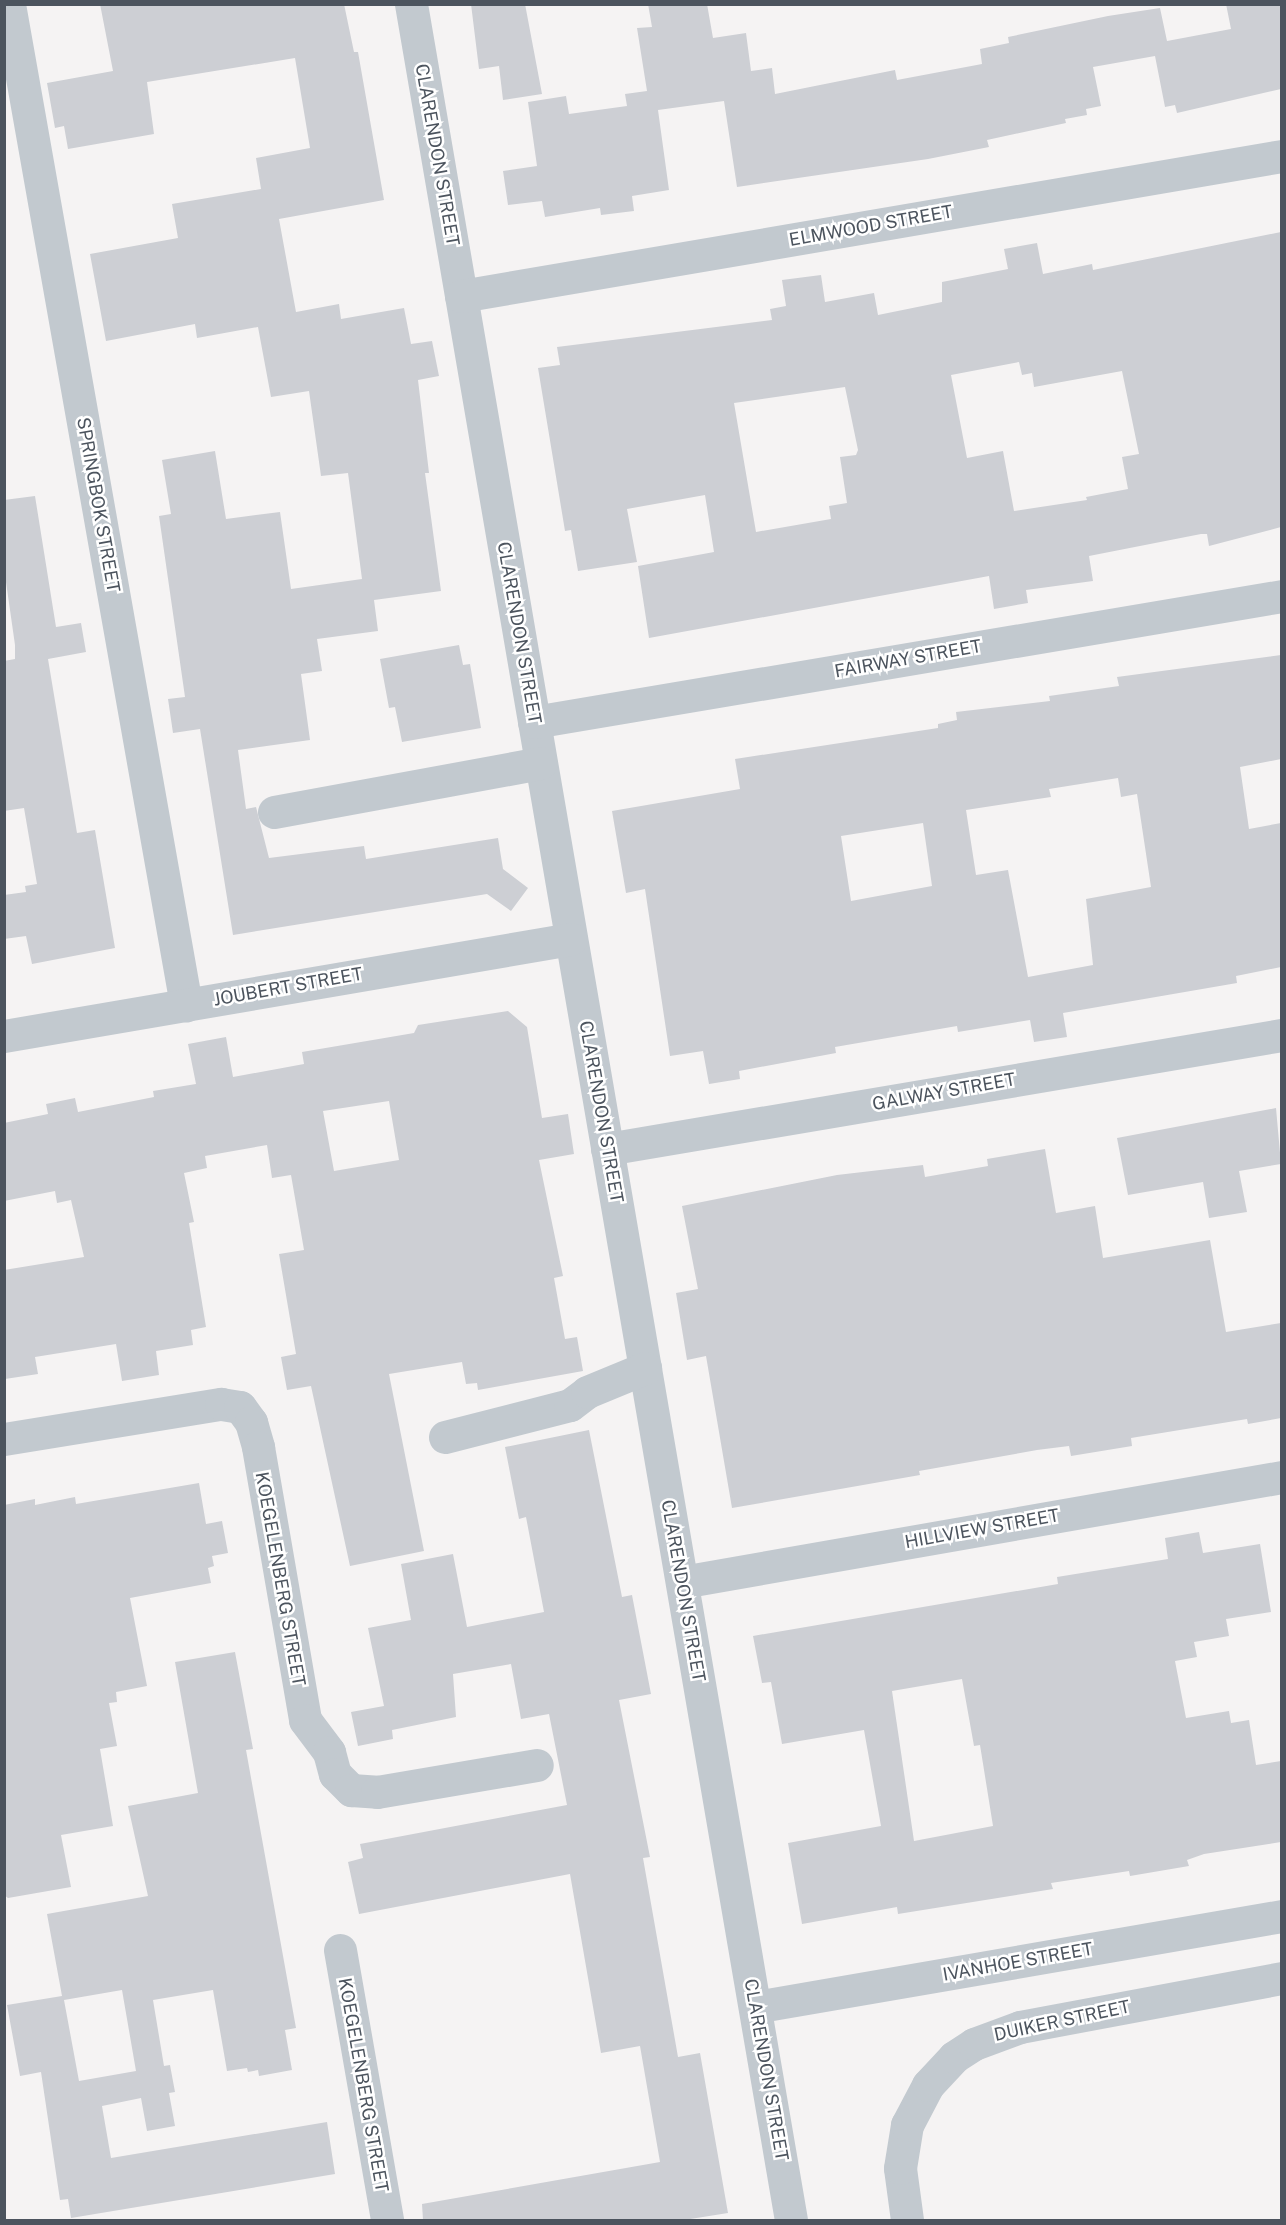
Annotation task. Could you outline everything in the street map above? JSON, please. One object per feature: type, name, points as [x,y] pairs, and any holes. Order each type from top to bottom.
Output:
[{"type":"street","name":"SPRINGBOK STREET","points":[[9,4],[186,1005]]},
{"type":"street","name":"CLARENDON STREET","points":[[411,4],[791,2220]]},
{"type":"street","name":"ELMWOOD STREET","points":[[461,296],[1281,156]]},
{"type":"street","name":"FAIRWAY STREET","points":[[534,722],[1281,596]]},
{"type":"street","points":[[274,812],[541,763]]},
{"type":"street","name":"JOUBERT STREET","points":[[4,1036],[571,939]]},
{"type":"street","name":"GALWAY STREET","points":[[607,1149],[1281,1035]]},
{"type":"street","points":[[445,1437],[570,1405],[587,1392],[645,1368]]},
{"type":"street","name":"KOEGELENBERG STREET","points":[[4,1439],[221,1404],[240,1407],[251,1422],[258,1448],[304,1720],[329,1752],[335,1774],[351,1790],[377,1792],[537,1765]]},
{"type":"street","name":"HILLVIEW STREET","points":[[682,1582],[1281,1477]]},
{"type":"street","name":"IVANHOE STREET","points":[[755,2007],[1281,1917]]},
{"type":"street","name":"KOEGELENBERG STREET","points":[[340,1950],[387,2220]]},
{"type":"street","name":"DUIKER STREET","points":[[907,2220],[900,2168],[908,2126],[928,2085],[954,2057],[974,2044],[1020,2027],[1281,1978]]},
{"type":"building","points":[[100,4],[344,4],[354,52],[358,52],[384,200],[279,219],[296,312],[339,304],[341,319],[404,308],[411,344],[432,341],[439,376],[418,380],[429,473],[425,473],[441,591],[374,600],[378,631],[317,639],[322,671],[301,674],[310,740],[238,750],[246,809],[256,807],[269,858],[364,846],[366,859],[498,838],[503,869],[528,888],[511,911],[487,894],[233,935],[200,729],[173,733],[168,699],[185,697],[159,516],[171,514],[162,460],[215,451],[226,519],[280,512],[291,589],[362,579],[348,473],[321,476],[309,391],[271,397],[258,327],[197,338],[195,324],[106,341],[90,254],[178,238],[172,204],[261,189],[256,158],[310,148],[295,58],[147,82],[154,134],[68,149],[64,126],[55,128],[47,83],[113,71]]},
{"type":"building","points":[[471,4],[525,4],[542,94],[503,100],[499,66],[479,69]]},
{"type":"building","points":[[648,4],[707,4],[713,38],[746,33],[751,71],[772,68],[775,94],[895,70],[897,80],[982,64],[980,49],[1009,43],[1008,37],[1108,16],[1160,8],[1167,41],[1231,29],[1226,4],[1281,4],[1281,89],[1177,113],[1175,105],[1165,107],[1155,56],[1093,67],[1101,106],[1086,109],[1087,115],[1065,119],[1066,123],[987,140],[989,147],[928,159],[737,187],[724,101],[658,110],[669,190],[632,196],[634,211],[601,215],[600,208],[545,217],[542,201],[508,205],[503,171],[537,166],[528,102],[566,96],[569,114],[627,106],[625,94],[647,91],[637,28],[652,27]]},
{"type":"building","points":[[1281,232],[1281,527],[1209,546],[1207,534],[1201,534],[1089,556],[1093,581],[1026,590],[1028,603],[994,609],[989,576],[649,638],[638,566],[714,552],[705,495],[627,509],[637,562],[578,571],[571,530],[565,531],[538,368],[560,365],[557,347],[772,320],[770,309],[786,306],[782,280],[821,275],[825,302],[874,293],[878,315],[942,302],[942,282],[1008,269],[1004,249],[1037,243],[1043,274],[1092,264],[1093,270]],"holes":[[[1019,362],[1022,375],[1032,373],[1034,387],[1122,371],[1139,454],[1122,457],[1128,489],[1086,497],[1087,500],[1014,511],[1003,451],[967,458],[951,375]],[[845,387],[858,450],[856,455],[840,457],[847,503],[829,506],[831,519],[756,532],[734,403]]]},
{"type":"building","points":[[35,496],[56,627],[81,623],[86,652],[48,659],[77,833],[95,830],[115,948],[32,964],[26,936],[4,939],[4,895],[26,892],[25,886],[37,884],[24,808],[4,811],[4,661],[15,659],[15,645],[4,568],[4,500]]},
{"type":"building","points":[[459,645],[463,665],[470,664],[481,728],[402,742],[395,707],[389,708],[380,659]]},
{"type":"building","points":[[1281,655],[1281,759],[1240,767],[1249,829],[1281,823],[1281,967],[1236,976],[1237,983],[1063,1013],[1067,1037],[1034,1042],[1030,1020],[958,1032],[957,1026],[835,1047],[836,1053],[739,1071],[740,1079],[709,1084],[703,1051],[670,1056],[645,889],[626,893],[612,811],[740,789],[735,759],[938,728],[938,724],[957,720],[956,712],[1050,701],[1049,696],[1119,686],[1117,677]],"holes":[[[1118,778],[1121,797],[1137,794],[1151,887],[1086,899],[1093,965],[1028,977],[1008,870],[976,875],[966,810],[1051,797],[1049,789]],[[923,823],[932,886],[851,901],[841,836]]]},
{"type":"building","points":[[508,1011],[527,1027],[542,1118],[568,1114],[574,1154],[539,1160],[563,1276],[554,1278],[565,1339],[577,1337],[583,1371],[478,1390],[477,1383],[466,1384],[462,1362],[389,1374],[424,1551],[350,1566],[311,1386],[287,1390],[281,1357],[296,1354],[279,1254],[304,1250],[291,1175],[272,1178],[267,1145],[205,1156],[207,1168],[184,1173],[194,1222],[189,1223],[206,1327],[191,1330],[193,1345],[156,1351],[159,1375],[122,1381],[116,1344],[35,1357],[38,1374],[5,1379],[4,1270],[84,1257],[71,1200],[57,1203],[55,1191],[4,1201],[4,1123],[48,1114],[46,1104],[75,1098],[78,1112],[154,1097],[153,1091],[196,1084],[188,1044],[226,1037],[233,1077],[304,1064],[302,1052],[414,1033],[418,1025]],"holes":[[[389,1101],[399,1160],[334,1171],[323,1111]]]},
{"type":"building","points":[[1276,1108],[1281,1164],[1239,1171],[1247,1212],[1209,1218],[1203,1182],[1128,1195],[1117,1138]]},
{"type":"building","points":[[1045,1149],[1056,1213],[1095,1206],[1103,1258],[1210,1240],[1226,1332],[1281,1323],[1281,1418],[1248,1424],[1247,1419],[1131,1438],[1132,1446],[1071,1456],[1069,1446],[1037,1450],[919,1471],[920,1475],[732,1508],[706,1356],[687,1360],[676,1293],[698,1289],[682,1206],[837,1175],[923,1165],[925,1177],[988,1166],[987,1159]]},
{"type":"building","points":[[589,1430],[622,1597],[632,1595],[651,1694],[619,1700],[650,1857],[643,1858],[678,2057],[700,2053],[728,2213],[684,2220],[423,2220],[422,2204],[660,2162],[640,2046],[601,2053],[570,1874],[359,1914],[348,1862],[363,1858],[360,1844],[567,1805],[549,1714],[521,1719],[511,1664],[453,1674],[456,1717],[392,1730],[393,1739],[358,1746],[351,1712],[384,1706],[368,1628],[411,1620],[401,1564],[453,1554],[467,1627],[544,1612],[526,1517],[519,1519],[505,1447]]},
{"type":"building","points":[[199,1483],[206,1524],[222,1521],[228,1553],[212,1556],[214,1566],[208,1568],[211,1583],[130,1598],[147,1686],[116,1692],[117,1702],[109,1703],[117,1746],[100,1749],[113,1826],[61,1835],[71,1887],[8,1898],[4,1895],[4,1505],[35,1499],[35,1505],[75,1497],[76,1504]]},
{"type":"building","points":[[1199,1532],[1203,1553],[1260,1544],[1271,1612],[1226,1619],[1229,1636],[1194,1642],[1197,1657],[1175,1661],[1186,1718],[1229,1711],[1231,1723],[1249,1720],[1256,1765],[1281,1761],[1281,1842],[1204,1854],[1187,1860],[1189,1866],[1130,1876],[1129,1871],[1051,1883],[1053,1889],[898,1914],[897,1907],[802,1924],[788,1843],[881,1826],[864,1730],[782,1744],[771,1682],[762,1683],[753,1636],[1058,1584],[1057,1577],[1168,1559],[1165,1538]],"holes":[[[962,1679],[974,1746],[980,1745],[993,1826],[914,1841],[892,1691]]]},
{"type":"building","points":[[235,1652],[253,1749],[246,1750],[296,2028],[285,2030],[292,2070],[259,2076],[258,2070],[248,2072],[247,2068],[227,2071],[213,1990],[153,2000],[164,2066],[170,2065],[175,2092],[169,2093],[175,2126],[147,2131],[141,2098],[102,2106],[111,2158],[327,2122],[335,2174],[71,2218],[68,2199],[60,2200],[41,2072],[20,2076],[7,2005],[62,1996],[47,1914],[148,1896],[128,1806],[198,1793],[175,1662]],"holes":[[[122,1990],[136,2071],[79,2081],[64,2000]]]}]
